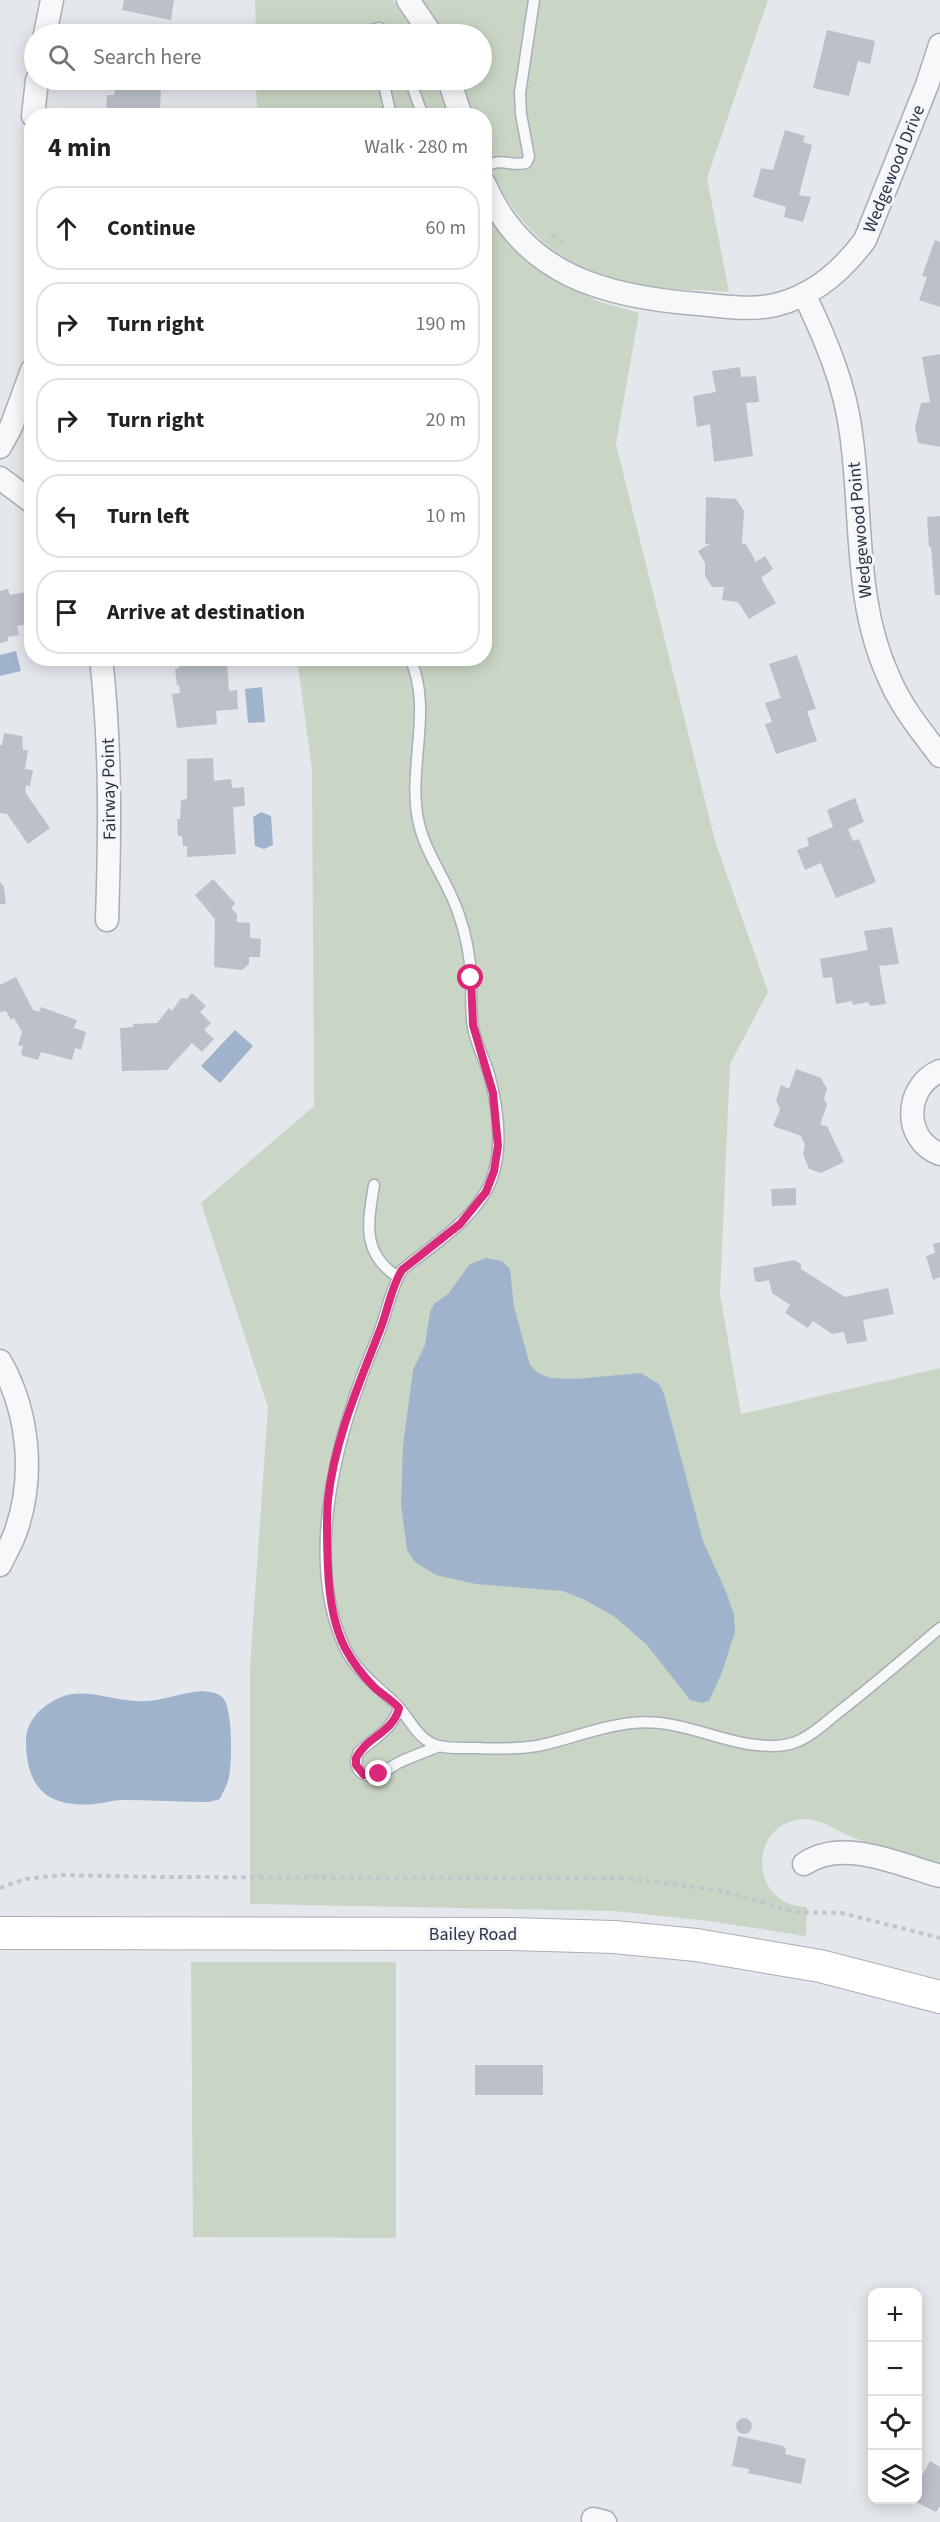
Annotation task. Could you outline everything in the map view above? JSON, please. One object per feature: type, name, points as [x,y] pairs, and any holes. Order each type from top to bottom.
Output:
[{"type":"main road","name":"Bailey Road","points":[[0,1933],[511,1934],[624,1938],[716,1948],[820,1965],[940,1997]]},
{"type":"street","points":[[47,24],[52,0]]},
{"type":"street","points":[[408,0],[424,24]]},
{"type":"street","name":"Wedgewood Drive","points":[[492,199],[498,211],[515,232],[535,251],[554,267],[579,281],[631,297],[665,302],[755,308],[776,305],[830,280],[849,262],[865,240],[927,85],[940,45]]},
{"type":"street","points":[[34,108],[36,90]]},
{"type":"street","points":[[452,90],[458,108]]},
{"type":"street","name":"Wedgewood Point","points":[[804,294],[835,366],[851,432],[860,560],[865,600],[877,642],[889,680],[911,717],[940,756]]},
{"type":"street","points":[[0,447],[11,427],[24,392]]},
{"type":"street","points":[[0,478],[24,496]]},
{"type":"street","name":"Fairway Point","points":[[102,666],[110,782],[107,920]]},
{"type":"street","points":[[940,1071],[921,1085],[913,1100],[912,1114],[915,1130],[923,1144],[940,1154]]},
{"type":"street","points":[[0,1361],[19,1405],[26,1435],[27,1465],[24,1497],[16,1532],[0,1565]]},
{"type":"street","points":[[804,1864],[813,1858],[826,1855],[855,1854],[940,1876]]},
{"type":"lane","points":[[492,162],[504,161],[512,165],[520,165],[526,163],[529,157],[520,93],[534,0]]},
{"type":"lane","points":[[385,90],[389,108]]},
{"type":"lane","points":[[414,90],[420,108]]},
{"type":"lane","points":[[414,666],[418,676],[421,696],[415,803],[427,849],[458,913],[468,948],[473,1025],[493,1093],[498,1146],[494,1171],[486,1192],[476,1206],[460,1224],[402,1270],[360,1376],[339,1446],[328,1498],[329,1595],[345,1647],[374,1687],[399,1708],[420,1736],[440,1746],[512,1749],[537,1746],[622,1724],[651,1721],[673,1724],[746,1744],[773,1747],[799,1741],[830,1719],[885,1676],[940,1628]]},
{"type":"lane","points":[[374,1185],[369,1222],[370,1242],[381,1263],[398,1277]]},
{"type":"lane","points":[[399,1708],[397,1718],[388,1729],[359,1752],[356,1758],[359,1771],[364,1775],[379,1774],[400,1762],[440,1746]]},
{"type":"path","points":[[492,153],[495,161]]},
{"type":"path","points":[[548,232],[575,251]]},
{"type":"path","points":[[0,1888],[25,1880],[60,1875],[627,1878],[723,1891],[796,1912],[842,1913],[940,1938]]},
{"type":"green space","points":[[255,0],[393,0],[411,24],[256,24]]},
{"type":"green space","points":[[423,0],[768,0],[707,178],[729,292],[658,288],[616,282],[596,276],[577,266],[542,241],[514,209],[492,172],[492,108],[470,108],[464,90],[492,90],[492,24],[438,24]]},
{"type":"green space","points":[[256,90],[439,90],[445,108],[257,108]]},
{"type":"green space","points":[[492,219],[550,276],[597,301],[639,313],[616,444],[715,841],[768,992],[730,1064],[720,1295],[741,1414],[940,1368],[940,1864],[863,1841],[817,1821],[805,1819],[786,1823],[773,1833],[765,1847],[762,1863],[765,1879],[773,1893],[787,1903],[807,1907],[806,1936],[708,1921],[614,1911],[250,1904],[250,1666],[268,1407],[201,1203],[314,1106],[312,769],[298,666],[492,666]]},
{"type":"green space","points":[[191,1962],[396,1962],[396,2238],[193,2237]]},
{"type":"water","points":[[16,651],[21,671],[0,676],[0,655]]},
{"type":"water","points":[[262,687],[265,722],[248,723],[245,689]]},
{"type":"water","points":[[261,812],[271,816],[273,845],[264,849],[255,846],[253,817]]},
{"type":"water","points":[[235,1030],[253,1046],[220,1083],[201,1066]]},
{"type":"water","points":[[486,1258],[502,1261],[510,1269],[514,1307],[530,1365],[538,1373],[551,1378],[575,1379],[641,1373],[659,1384],[664,1394],[703,1541],[734,1615],[735,1632],[722,1672],[709,1701],[702,1703],[690,1700],[647,1645],[615,1617],[585,1600],[563,1591],[476,1584],[436,1575],[415,1562],[407,1550],[401,1505],[403,1446],[413,1370],[425,1345],[430,1312],[434,1304],[448,1294],[470,1264]]},
{"type":"water","points":[[202,1691],[221,1696],[229,1713],[230,1770],[228,1782],[220,1799],[209,1802],[115,1800],[95,1804],[65,1803],[53,1799],[36,1784],[27,1759],[26,1735],[35,1716],[52,1701],[68,1695],[87,1694],[143,1701]]},
{"type":"building","points":[[124,0],[174,0],[171,20],[122,10]]},
{"type":"building","points":[[827,30],[875,41],[870,64],[858,61],[849,96],[813,88]]},
{"type":"building","points":[[115,90],[161,90],[160,108],[106,108],[107,95],[114,95]]},
{"type":"building","points":[[785,130],[805,136],[803,142],[812,145],[799,195],[811,197],[803,222],[784,217],[786,207],[753,197],[761,168],[773,170]]},
{"type":"building","points":[[935,240],[940,242],[940,307],[919,300],[927,277],[922,276]]},
{"type":"building","points":[[940,354],[940,447],[918,443],[915,427],[921,403],[930,402],[922,357]]},
{"type":"building","points":[[740,367],[741,377],[756,376],[759,402],[746,403],[753,456],[714,462],[710,424],[697,427],[693,396],[716,392],[712,371]]},
{"type":"building","points":[[706,497],[736,499],[744,511],[742,544],[746,544],[756,562],[765,556],[773,569],[761,578],[776,603],[749,619],[738,602],[722,600],[724,587],[712,587],[705,576],[705,563],[698,551],[710,544],[705,544]]},
{"type":"building","points":[[940,516],[940,595],[935,595],[927,517]]},
{"type":"building","points":[[8,589],[10,595],[24,592],[24,625],[17,626],[19,635],[8,637],[8,641],[0,643],[0,591]]},
{"type":"building","points":[[797,655],[816,709],[807,711],[817,741],[776,754],[765,724],[772,722],[765,703],[781,698],[769,664]]},
{"type":"building","points":[[179,666],[227,666],[229,691],[237,690],[238,709],[216,711],[217,724],[177,728],[172,694],[180,693],[175,669]]},
{"type":"building","points":[[4,733],[22,736],[23,750],[28,750],[25,769],[33,770],[30,786],[26,785],[25,792],[50,828],[28,844],[7,814],[0,813],[0,745],[2,745]]},
{"type":"building","points":[[213,758],[214,781],[231,779],[232,788],[244,787],[245,806],[233,807],[236,854],[187,857],[187,846],[183,846],[182,836],[178,836],[177,819],[180,819],[181,800],[187,799],[187,759]]},
{"type":"building","points":[[855,798],[864,822],[848,829],[853,841],[859,839],[876,882],[836,898],[821,863],[805,870],[797,850],[809,846],[807,838],[833,827],[827,810]]},
{"type":"building","points":[[213,879],[235,903],[231,908],[237,914],[237,922],[250,923],[250,938],[261,939],[260,957],[249,957],[249,964],[242,970],[214,967],[215,919],[195,895]]},
{"type":"building","points":[[0,882],[4,887],[6,904],[0,904]]},
{"type":"building","points":[[892,927],[899,964],[879,966],[886,1004],[870,1006],[868,1002],[853,1005],[852,1001],[836,1004],[832,977],[823,978],[820,959],[868,950],[864,931]]},
{"type":"building","points":[[16,977],[33,1010],[39,1012],[41,1007],[77,1020],[74,1028],[86,1032],[81,1050],[75,1048],[72,1060],[41,1052],[38,1060],[21,1055],[23,1046],[18,1045],[22,1032],[14,1018],[11,1020],[6,1011],[0,1012],[0,985]]},
{"type":"building","points":[[192,993],[206,1006],[200,1012],[211,1023],[204,1030],[214,1039],[202,1052],[192,1043],[167,1070],[122,1071],[120,1028],[133,1027],[133,1024],[157,1023],[169,1008],[172,1011],[181,998],[187,999]]},
{"type":"building","points":[[796,1069],[821,1078],[827,1089],[824,1099],[827,1105],[820,1125],[827,1126],[844,1162],[821,1173],[809,1169],[803,1154],[805,1145],[801,1136],[773,1126],[780,1109],[776,1101],[781,1085],[789,1089]]},
{"type":"building","points":[[796,1188],[796,1205],[772,1206],[771,1189]]},
{"type":"building","points":[[940,1242],[940,1277],[933,1280],[926,1256],[935,1253],[933,1244]]},
{"type":"building","points":[[794,1260],[801,1264],[801,1269],[845,1297],[888,1288],[894,1314],[863,1320],[867,1341],[847,1344],[844,1332],[832,1334],[813,1321],[808,1328],[785,1313],[790,1305],[772,1293],[769,1280],[755,1281],[753,1268]]},
{"type":"building","points":[[475,2065],[543,2065],[543,2095],[475,2095]]},
{"type":"building","points":[[741,2418],[747,2418],[752,2426],[750,2432],[741,2434],[736,2429],[736,2423]]},
{"type":"building","points":[[738,2436],[783,2446],[786,2449],[785,2454],[806,2459],[801,2484],[748,2473],[749,2469],[732,2466]]},
{"type":"building","points":[[930,2461],[940,2467],[940,2506],[936,2512],[920,2504],[922,2504],[922,2476]]},
{"type":"route","points":[[379,1774],[364,1775],[356,1765],[356,1758],[367,1744],[388,1729],[397,1718],[399,1708],[374,1687],[360,1670],[345,1647],[337,1626],[329,1595],[328,1498],[339,1446],[360,1376],[392,1299],[396,1280],[402,1270],[460,1224],[486,1192],[494,1171],[498,1133],[493,1093],[473,1025],[471,978]]}]
